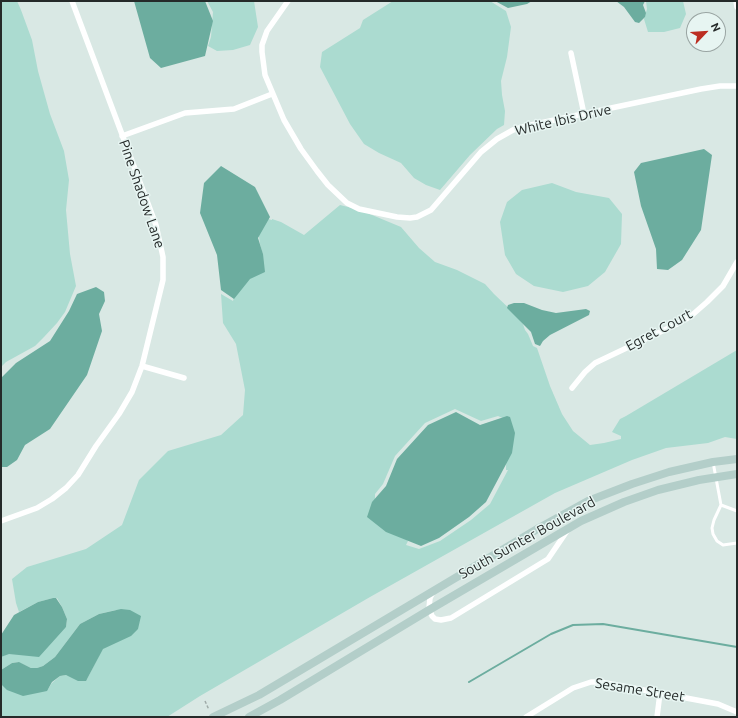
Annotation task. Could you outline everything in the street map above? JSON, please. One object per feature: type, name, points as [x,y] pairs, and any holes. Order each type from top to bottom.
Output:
[{"type":"main road","name":"South Sumter Boulevard","points":[[211,714],[259,695],[539,528],[588,502],[653,476],[713,462],[737,459]]},
{"type":"main road","name":"South Sumter Boulevard","points":[[249,717],[569,528],[598,513],[641,496],[679,485],[737,474]]},
{"type":"street","name":"Pine Shadow Lane","points":[[1,522],[45,504],[72,482],[123,409],[132,392],[142,366],[164,280],[163,257],[156,225],[72,1]]},
{"type":"street","name":"White Ibis Drive","points":[[288,1],[270,25],[262,45],[263,70],[284,120],[301,148],[324,180],[343,200],[359,209],[404,218],[417,217],[431,210],[481,152],[502,136],[522,128],[701,89],[720,86],[737,86]]},
{"type":"street","points":[[736,1],[737,7]]},
{"type":"street","points":[[571,53],[584,114]]},
{"type":"street","points":[[122,136],[185,113],[234,108],[272,94]]},
{"type":"street","name":"Egret Court","points":[[572,388],[585,372],[595,363],[677,324],[690,316],[723,286],[737,262]]},
{"type":"street","points":[[142,366],[184,378]]},
{"type":"street","name":"South Sumter Boulevard","points":[[429,610],[432,616],[437,620],[452,618],[548,559],[569,528]]},
{"type":"street","points":[[429,610],[430,598],[435,590]]},
{"type":"street","name":"Sesame Street","points":[[526,717],[573,688],[591,682],[718,704],[737,712]]},
{"type":"street","points":[[657,717],[660,693]]},
{"type":"lane","points":[[713,462],[721,505],[713,524],[714,537],[724,545],[737,543]]},
{"type":"lane","points":[[721,505],[737,511]]},
{"type":"path","points":[[205,701],[211,714]]},
{"type":"shaded area","points":[[1,1],[17,1],[21,10],[32,40],[38,71],[50,114],[64,151],[69,180],[66,210],[70,254],[76,286],[65,312],[57,323],[35,346],[6,362],[1,367]]},
{"type":"shaded area","points":[[134,1],[205,1],[213,21],[205,56],[161,68],[150,58]]},
{"type":"shaded area","points":[[207,1],[254,1],[258,27],[250,45],[233,50],[217,51],[208,46],[211,37],[213,12]]},
{"type":"shaded area","points":[[393,1],[490,1],[506,11],[511,27],[507,57],[501,81],[505,111],[504,125],[497,129],[470,155],[440,190],[426,185],[414,178],[401,163],[364,144],[350,124],[320,67],[322,52],[360,28],[363,20]]},
{"type":"shaded area","points":[[495,1],[532,1],[527,4],[508,8]]},
{"type":"shaded area","points":[[616,1],[645,1],[643,5],[646,13],[645,17],[639,23],[635,22],[624,7]]},
{"type":"shaded area","points":[[646,1],[683,1],[686,14],[680,28],[664,32],[648,32],[644,19],[647,9]]},
{"type":"shaded area","points":[[704,149],[712,155],[701,230],[682,260],[668,270],[657,269],[656,249],[641,206],[634,172],[641,163]]},
{"type":"shaded area","points":[[221,166],[255,187],[270,217],[258,238],[263,254],[265,272],[250,279],[234,299],[221,290],[217,255],[200,213],[204,183]]},
{"type":"shaded area","points":[[552,183],[576,192],[609,198],[622,214],[621,244],[605,272],[588,286],[563,292],[534,286],[516,274],[505,255],[500,222],[507,202],[522,190]]},
{"type":"shaded area","points":[[340,205],[360,210],[401,227],[419,248],[435,262],[457,270],[485,284],[523,324],[533,346],[537,348],[550,386],[562,414],[573,431],[590,445],[621,439],[621,436],[612,432],[620,419],[737,350],[737,439],[725,437],[708,443],[666,448],[632,460],[555,493],[370,597],[200,696],[167,717],[1,717],[1,683],[48,689],[60,676],[66,675],[87,679],[98,658],[116,610],[99,614],[80,624],[55,657],[43,666],[31,668],[18,662],[12,663],[1,670],[1,657],[66,627],[67,619],[57,598],[38,602],[19,612],[12,579],[27,567],[86,549],[122,525],[139,480],[168,451],[221,435],[243,415],[245,390],[236,344],[223,323],[221,294],[233,301],[235,294],[263,255],[258,230],[268,219],[281,222],[304,235]],"holes":[[[455,409],[481,421],[498,416],[507,420],[506,470],[508,470],[490,504],[471,520],[440,541],[419,549],[406,545],[408,541],[375,499],[375,494],[383,484],[395,456],[425,423]]]},
{"type":"shaded area","points":[[96,287],[104,292],[105,301],[99,314],[102,331],[87,375],[50,429],[25,445],[17,460],[7,467],[1,467],[1,378],[16,363],[50,341],[69,311],[77,294]]},
{"type":"shaded area","points":[[514,303],[524,303],[542,310],[556,313],[586,309],[590,311],[589,315],[550,335],[540,346],[535,344],[531,332],[507,308],[508,305]]},
{"type":"shaded area","points":[[456,412],[480,425],[507,416],[510,417],[515,433],[512,453],[486,502],[469,517],[439,538],[421,546],[386,532],[367,517],[372,502],[386,486],[397,459],[428,425]]},
{"type":"shaded area","points":[[56,598],[62,607],[67,619],[66,627],[39,657],[9,654],[1,657],[1,635],[14,615],[38,602]]},
{"type":"shaded area","points":[[121,609],[130,610],[141,616],[138,629],[131,636],[103,649],[86,681],[78,681],[66,675],[60,676],[52,682],[47,691],[23,696],[7,690],[1,684],[1,670],[12,663],[19,662],[31,668],[43,666],[55,657],[80,624],[99,614]]},
{"type":"waterway","points":[[469,682],[551,634],[573,625],[603,624],[737,647]]}]
